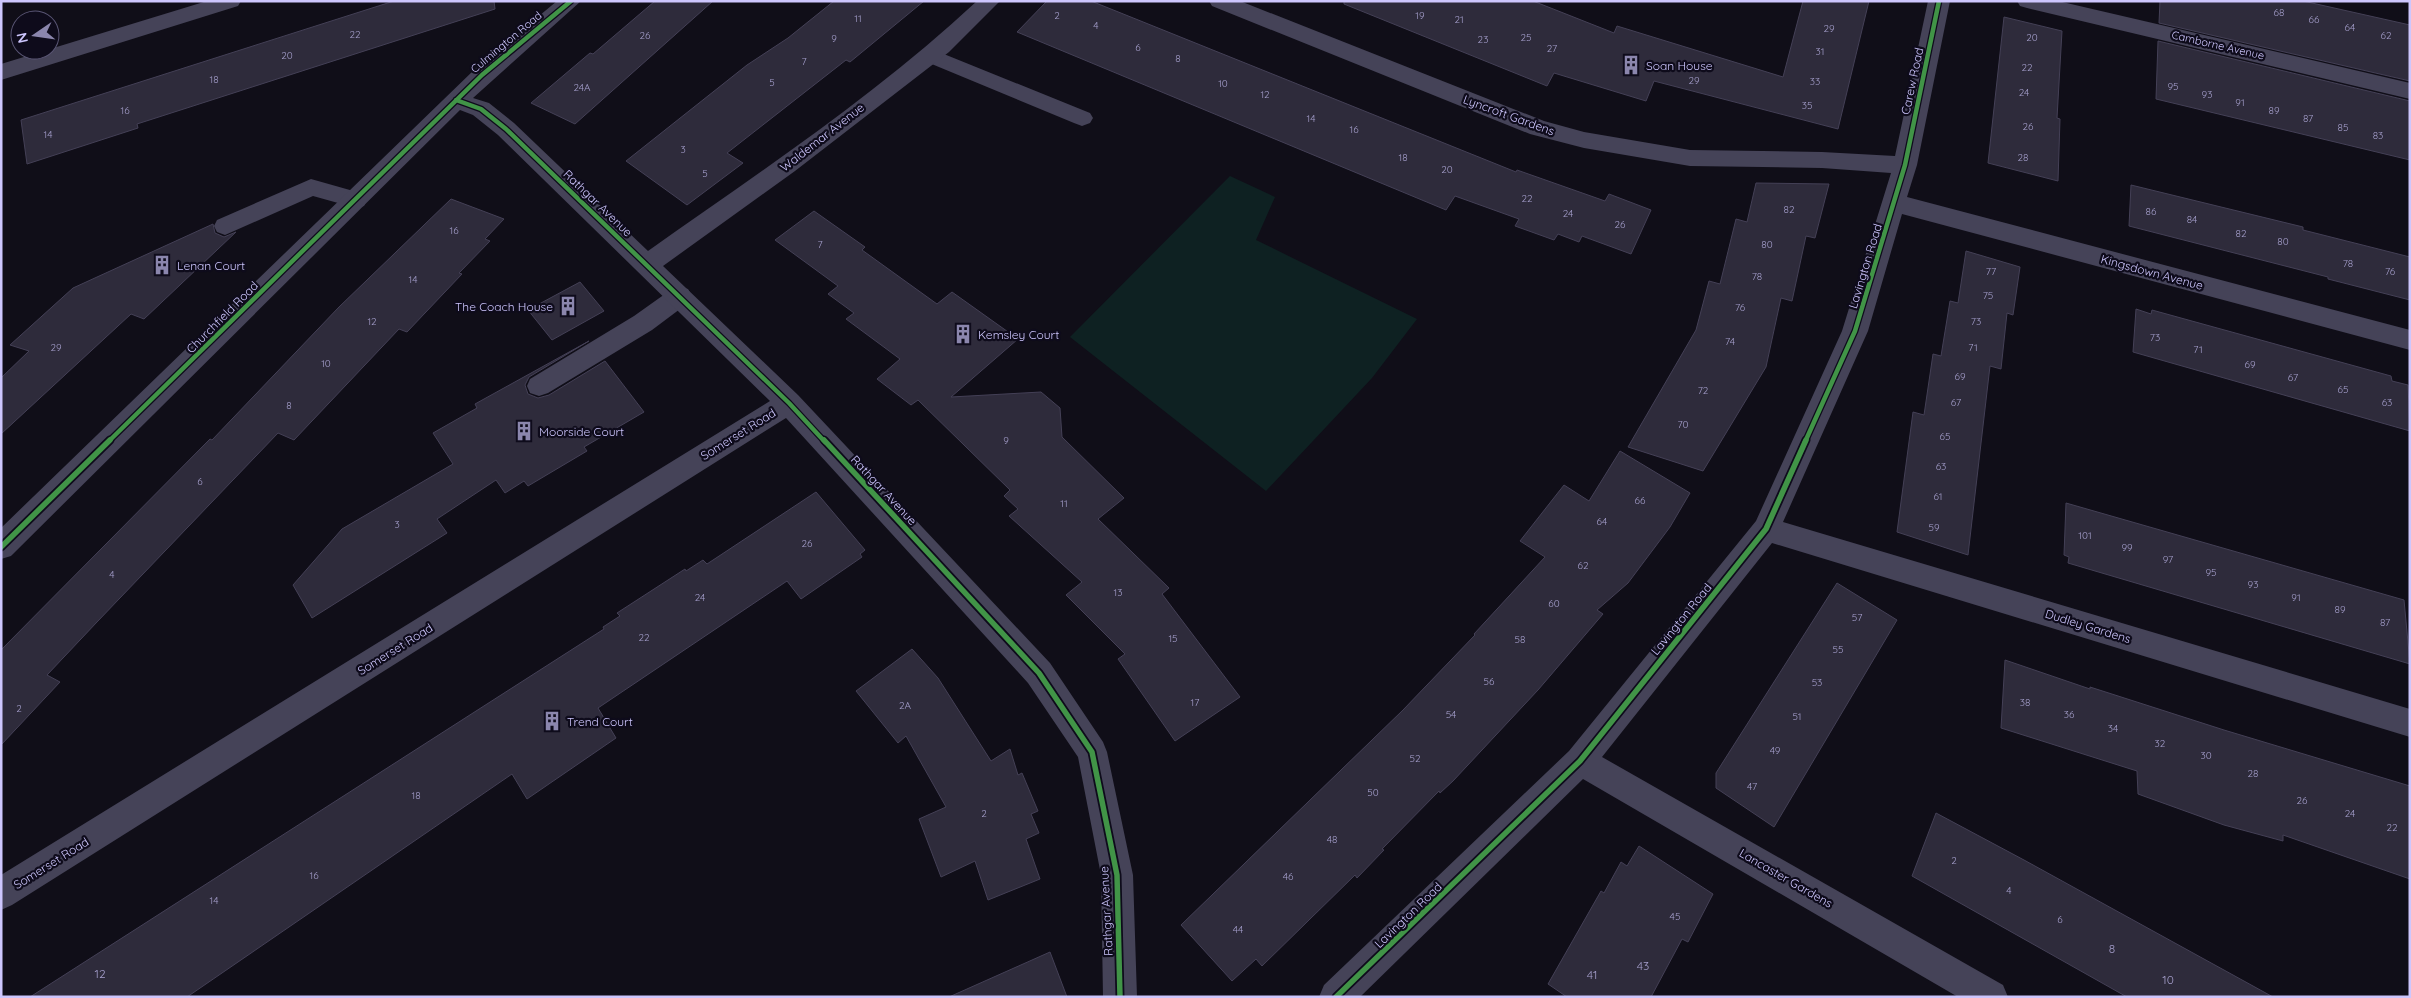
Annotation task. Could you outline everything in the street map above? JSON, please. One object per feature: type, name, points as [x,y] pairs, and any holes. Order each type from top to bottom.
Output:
[{"type":"street","points":[[1,72],[231,1]]},
{"type":"street","name":"Culmington Road","points":[[456,100],[482,75],[571,1]]},
{"type":"street","name":"Waldemar Avenue","points":[[648,264],[787,164],[929,55],[990,1]]},
{"type":"street","name":"Lyncroft Gardens","points":[[1219,1],[1538,128],[1584,140],[1690,158],[1822,160],[1905,165]]},
{"type":"street","name":"Carew Road","points":[[1905,165],[1939,1]]},
{"type":"street","name":"Camborne Avenue","points":[[2027,1],[2410,91]]},
{"type":"street","name":"Churchfield Road","points":[[1,547],[456,100]]},
{"type":"street","name":"Rathgar Avenue","points":[[456,100],[482,109],[506,129],[648,264],[789,403],[1039,673],[1092,752],[1117,876],[1120,997]]},
{"type":"street","name":"Lavington Road","points":[[1336,997],[1580,761],[1766,529],[1855,331],[1905,165]]},
{"type":"street","name":"Kingsdown Avenue","points":[[1895,203],[2410,340]]},
{"type":"street","name":"Somerset Road","points":[[1,894],[789,403]]},
{"type":"street","name":"Dudley Gardens","points":[[1766,529],[2410,723]]},
{"type":"street","name":"Lancaster Gardens","points":[[1580,761],[1990,997]]},
{"type":"lane","points":[[929,55],[1082,118]]},
{"type":"lane","points":[[225,226],[311,187],[356,200]]},
{"type":"lane","points":[[539,386],[643,323],[680,296]]},
{"type":"green space","points":[[1230,176],[1275,197],[1256,240],[1417,319],[1372,378],[1266,491],[1070,337]]},
{"type":"building","points":[[394,1],[494,1],[495,9],[137,124],[138,128],[27,164],[21,120]]},
{"type":"building","points":[[655,1],[713,1],[575,124],[531,103],[590,53],[593,54]]},
{"type":"building","points":[[834,1],[924,1],[850,62],[846,60],[727,153],[743,163],[687,205],[626,161],[747,65],[788,38]]},
{"type":"building","points":[[1047,1],[1091,1],[1516,172],[1517,170],[1605,201],[1609,194],[1651,210],[1631,254],[1582,236],[1579,242],[1558,234],[1554,240],[1515,226],[1519,219],[1455,196],[1446,210],[1017,32]]},
{"type":"building","points":[[1344,1],[1533,1],[1614,33],[1617,26],[1783,77],[1803,1],[1869,1],[1838,129],[1654,81],[1646,101],[1554,73],[1547,86],[1344,4]]},
{"type":"building","points":[[2160,1],[2303,1],[2410,25],[2410,81],[2159,23]]},
{"type":"building","points":[[2004,17],[2062,31],[2057,118],[2060,119],[2058,181],[1988,163]]},
{"type":"building","points":[[2158,41],[2410,101],[2410,160],[2156,99]]},
{"type":"building","points":[[1756,183],[1829,184],[1815,238],[1806,236],[1792,301],[1781,298],[1766,367],[1703,471],[1628,447],[1696,330],[1709,281],[1720,284],[1736,219],[1747,222]]},
{"type":"building","points":[[2131,185],[2303,227],[2303,230],[2410,257],[2410,300],[2129,226]]},
{"type":"building","points":[[451,199],[504,219],[485,239],[490,241],[459,273],[462,274],[407,332],[399,329],[294,440],[278,433],[47,675],[60,682],[1,745],[1,650],[210,439],[212,440],[339,307]]},
{"type":"building","points":[[814,211],[865,247],[862,250],[937,304],[952,292],[1018,339],[951,397],[1041,392],[1060,408],[1062,437],[1124,498],[1098,519],[1169,588],[1162,594],[1240,697],[1175,741],[1118,659],[1125,654],[1066,595],[1082,582],[1009,516],[1018,509],[1004,496],[1010,490],[918,400],[911,405],[877,379],[900,359],[846,319],[854,313],[828,294],[838,286],[775,240]]},
{"type":"building","points":[[213,224],[215,233],[224,237],[236,232],[144,319],[131,314],[1,434],[1,378],[29,351],[10,345],[73,288]]},
{"type":"building","points":[[1966,251],[2020,267],[2013,315],[2007,313],[2001,369],[1990,366],[1968,555],[1897,532],[1913,412],[1924,415],[1933,354],[1941,356],[1950,301],[1958,303]]},
{"type":"building","name":"The Coach House","points":[[580,282],[604,311],[552,340],[528,310]]},
{"type":"building","points":[[2136,309],[2151,314],[2152,310],[2391,376],[2392,381],[2408,385],[2410,431],[2133,352]]},
{"type":"building","points":[[589,341],[529,377],[525,385],[528,394],[538,398],[549,395],[605,361],[644,412],[584,447],[587,451],[528,486],[524,481],[505,493],[496,480],[437,519],[447,533],[312,618],[293,585],[342,529],[453,464],[433,433],[477,408],[475,404]]},
{"type":"building","points":[[1620,451],[1690,493],[1670,527],[1628,583],[1597,610],[1603,614],[1538,690],[1453,781],[1440,793],[1439,791],[1382,849],[1384,850],[1357,878],[1355,875],[1262,966],[1256,959],[1232,981],[1181,925],[1403,710],[1475,635],[1545,557],[1520,541],[1564,485],[1589,501]]},
{"type":"building","points":[[816,492],[865,550],[860,554],[862,557],[801,599],[787,581],[598,708],[616,738],[527,799],[512,774],[187,997],[30,997],[604,629],[603,627],[620,616],[617,613],[685,569],[686,571],[703,560],[707,564]]},
{"type":"building","points":[[2066,503],[2404,600],[2410,664],[2068,563],[2069,557],[2064,555]]},
{"type":"building","points":[[1837,583],[1897,620],[1774,827],[1716,788],[1716,773]]},
{"type":"building","points":[[912,649],[938,678],[991,761],[1010,749],[1018,775],[1022,773],[1038,811],[1031,814],[1039,833],[1026,839],[1040,879],[988,900],[975,861],[941,877],[919,819],[946,807],[906,736],[898,743],[856,691]]},
{"type":"building","points":[[2005,660],[2090,689],[2090,687],[2410,786],[2410,879],[2283,835],[2283,841],[2224,825],[2138,794],[2137,771],[2001,728]]},
{"type":"building","points":[[1936,813],[2273,997],[2127,997],[1912,876]]},
{"type":"building","points":[[1639,846],[1713,894],[1688,942],[1682,939],[1651,997],[1567,997],[1548,984],[1601,891],[1604,893],[1621,862],[1627,866]]},
{"type":"building","points":[[1050,952],[1067,997],[949,997]]},
{"type":"cycle path","points":[[1,547],[482,75],[571,1]]},
{"type":"cycle path","points":[[1336,997],[1580,761],[1766,529],[1855,331],[1905,165],[1939,1]]},
{"type":"cycle path","points":[[456,100],[481,109],[506,129],[789,403],[1039,673],[1092,752],[1117,875],[1120,997]]},
{"type":"place","name":"Soan House","points":[[1631,65]]},
{"type":"place","name":"Lenan Court","points":[[162,265]]},
{"type":"place","name":"The Coach House","points":[[568,306]]},
{"type":"place","name":"Kemsley Court","points":[[963,334]]},
{"type":"place","name":"Moorside Court","points":[[524,431]]},
{"type":"place","name":"Trend Court","points":[[552,721]]}]
